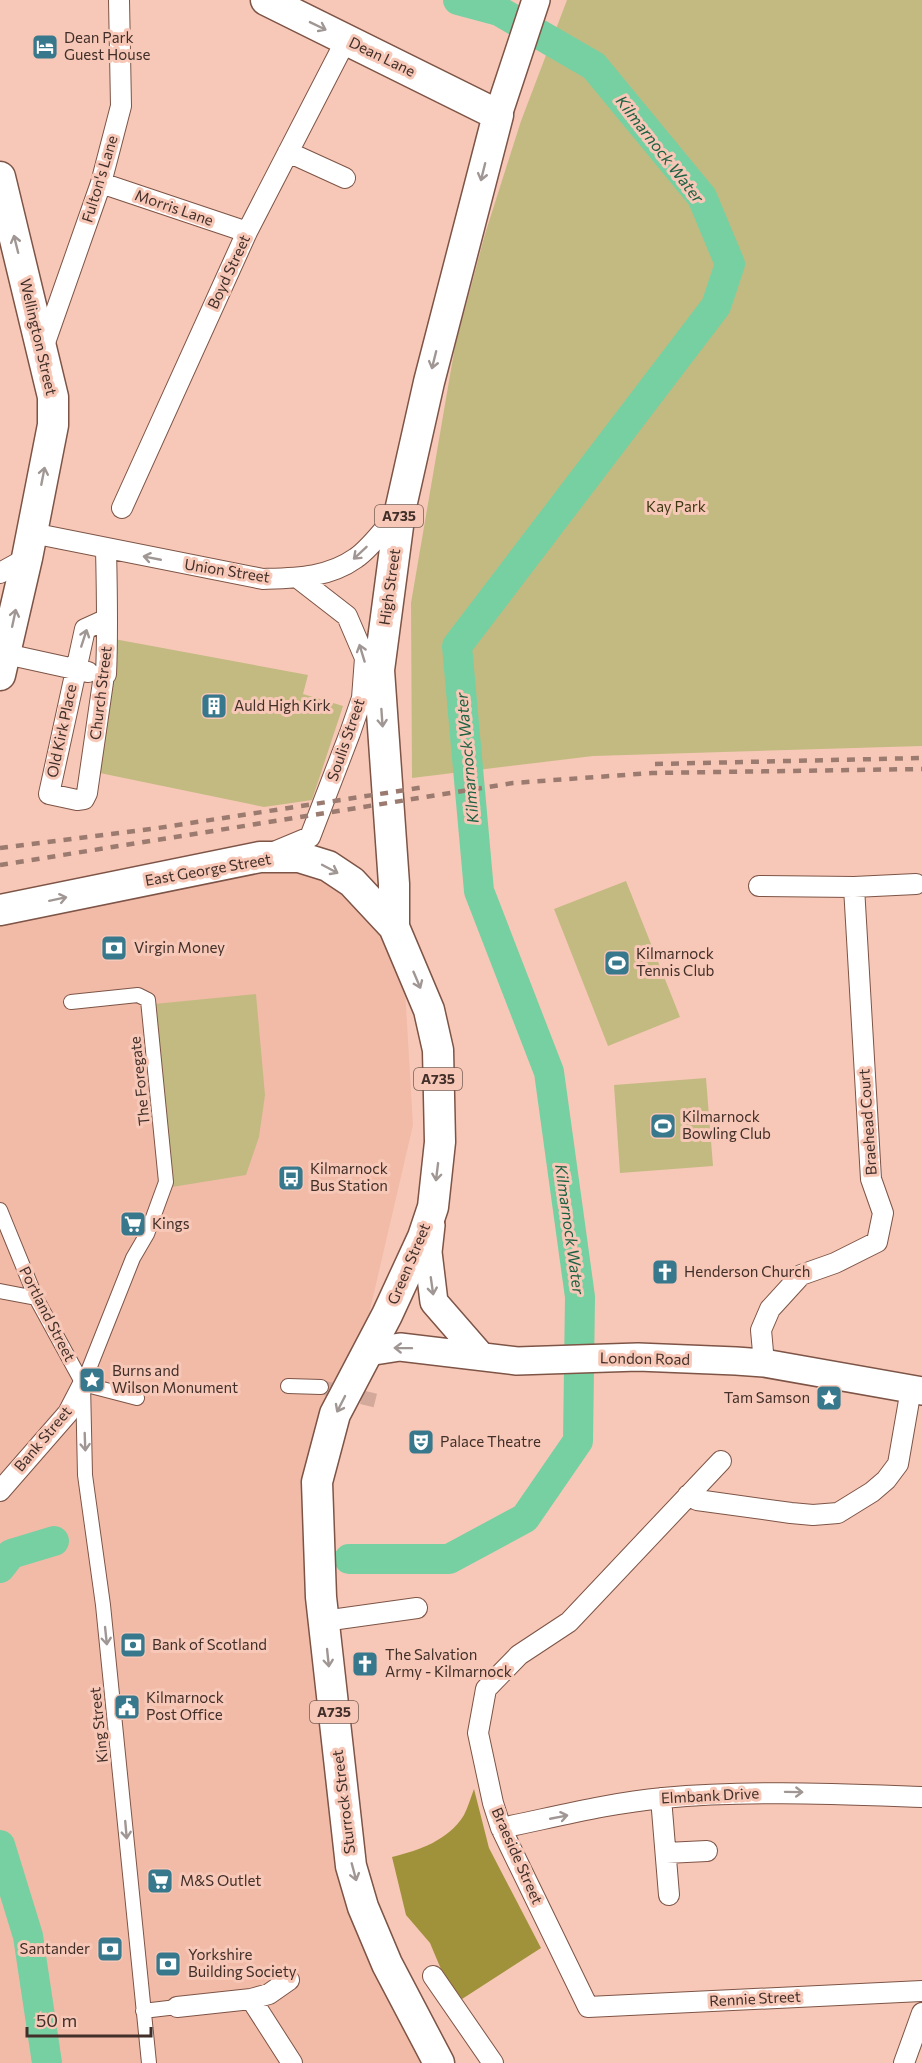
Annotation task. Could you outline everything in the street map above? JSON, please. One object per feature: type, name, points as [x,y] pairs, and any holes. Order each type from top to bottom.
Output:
[{"type":"main road","name":"Dean Lane","points":[[266,0],[498,115]]},
{"type":"main road","points":[[498,115],[536,0]]},
{"type":"main road","name":"High Street","points":[[394,927],[394,884],[379,670],[400,511],[429,382],[498,115]]},
{"type":"main road","name":"Wellington Street","points":[[0,177],[53,397],[53,425],[30,545]]},
{"type":"main road","points":[[3,665],[30,545]]},
{"type":"main road","name":"East George Street","points":[[0,910],[261,857],[299,858],[328,866],[352,882],[394,927]]},
{"type":"main road","name":"Green Street","points":[[368,1352],[423,1237],[433,1207],[440,1142],[438,1050],[429,1010],[394,927]]},
{"type":"main road","points":[[433,1207],[428,1251],[434,1302],[481,1356]]},
{"type":"main road","name":"London Road","points":[[368,1352],[400,1347],[517,1361],[638,1357],[764,1363],[917,1390]]},
{"type":"main road","name":"Sturrock Street","points":[[368,1352],[335,1414],[317,1482],[321,1597],[351,1866],[363,1907],[387,1965],[439,2063]]},
{"type":"street","name":"Fulton's Lane","points":[[42,351],[101,183],[121,106],[119,0]]},
{"type":"street","name":"Boyd Street","points":[[122,508],[247,232],[346,40]]},
{"type":"street","points":[[288,152],[345,178]]},
{"type":"street","name":"Morris Lane","points":[[101,183],[247,232]]},
{"type":"street","name":"Union Street","points":[[30,545],[106,549],[263,579],[298,578],[331,572],[357,558],[400,511]]},
{"type":"street","points":[[0,573],[30,545]]},
{"type":"street","name":"Church Street","points":[[84,799],[87,793],[104,675],[106,674],[106,549]]},
{"type":"street","name":"Soulis Street","points":[[261,857],[310,837],[351,733],[362,698],[365,658],[347,616],[298,578]]},
{"type":"street","name":"Old Kirk Place","points":[[84,799],[76,800],[49,794],[85,629],[107,618]]},
{"type":"street","name":"Old Kirk Place","points":[[3,665],[76,669]]},
{"type":"street","points":[[76,669],[104,675]]},
{"type":"street","points":[[759,886],[916,884]]},
{"type":"street","name":"Braehead Court","points":[[764,1363],[761,1330],[770,1309],[801,1275],[835,1263],[877,1242],[883,1213],[871,1179],[854,886]]},
{"type":"street","name":"The Foregate","points":[[71,1002],[138,995],[148,1000],[166,1182],[147,1234],[132,1258],[83,1384]]},
{"type":"street","name":"Portland Street","points":[[0,1210],[36,1298],[83,1384]]},
{"type":"street","points":[[0,1291],[36,1298]]},
{"type":"street","points":[[83,1384],[137,1398]]},
{"type":"street","name":"Bank Street","points":[[1,1487],[68,1413],[83,1384]]},
{"type":"street","name":"King Street","points":[[83,1384],[86,1475],[103,1605],[149,2063]]},
{"type":"street","points":[[288,1386],[321,1388]]},
{"type":"street","points":[[688,1495],[697,1500],[791,1513],[813,1515],[838,1513],[872,1492],[886,1480],[898,1464],[917,1390]]},
{"type":"street","name":"Braeside Street","points":[[588,2007],[501,1828],[493,1803],[478,1733],[486,1689],[519,1655],[569,1622],[721,1461]]},
{"type":"street","points":[[324,1621],[417,1608]]},
{"type":"street","name":"Elmbank Drive","points":[[501,1828],[661,1798],[788,1792],[922,1797]]},
{"type":"street","points":[[661,1798],[669,1895]]},
{"type":"street","points":[[666,1853],[707,1851]]},
{"type":"street","points":[[433,1976],[493,2063]]},
{"type":"street","points":[[143,2011],[251,1999],[269,1994],[289,1980]]},
{"type":"street","name":"Rennie Street","points":[[588,2007],[922,1991]]},
{"type":"street","points":[[251,1999],[292,2063]]},
{"type":"street","points":[[904,2063],[922,2013]]},
{"type":"shaded area","points":[[291,864],[344,882],[388,948],[405,989],[413,1125],[366,1327],[305,1486],[346,1900],[427,2063],[0,2063],[0,925],[92,903]]},
{"type":"shaded area","points":[[474,1789],[489,1848],[541,1948],[462,1999],[443,1974],[430,1943],[406,1915],[392,1857],[432,1843],[450,1832],[464,1815]]},
{"type":"green space","name":"Kay Park","points":[[567,0],[922,0],[922,746],[593,756],[412,778],[411,603],[455,346],[485,234],[521,121]]},
{"type":"green space","points":[[114,639],[308,675],[303,694],[343,706],[312,800],[264,807],[95,772]]},
{"type":"green space","name":"Kilmarnock Tennis Club","points":[[626,881],[680,1017],[608,1046],[554,909]]},
{"type":"green space","points":[[256,994],[265,1095],[259,1137],[246,1175],[172,1187],[154,1004]]},
{"type":"green space","name":"Kilmarnock Bowling Club","points":[[706,1078],[713,1166],[620,1173],[614,1085]]},
{"type":"waterway","name":"Kilmarnock Water","points":[[349,1559],[449,1559],[525,1518],[578,1441],[580,1297],[549,1072],[479,891],[457,646],[716,306],[730,264],[702,197],[594,66],[499,11],[458,0]]},
{"type":"waterway","name":"Kilmarnock Water","points":[[0,1568],[11,1554],[54,1541]]},
{"type":"waterway","name":"Kilmarnock Water","points":[[0,1845],[28,1936],[47,2063]]},
{"type":"tunnel","points":[[321,1387],[377,1401]]},
{"type":"railway","points":[[655,764],[922,758]]},
{"type":"railway","points":[[0,865],[513,783],[652,773],[922,769]]},
{"type":"railway","points":[[0,848],[158,828],[425,787]]},
{"type":"place","name":"Dean Park Guest House","points":[[45,47]]},
{"type":"place","name":"Auld High Kirk","points":[[214,706]]},
{"type":"place","name":"Virgin Money","points":[[114,948]]},
{"type":"place","name":"Kilmarnock Tennis Club","points":[[617,963]]},
{"type":"place","name":"Kilmarnock Bowling Club","points":[[663,1126]]},
{"type":"place","name":"Kilmarnock Bus Station","points":[[291,1178]]},
{"type":"place","name":"Kings","points":[[133,1224]]},
{"type":"place","name":"Henderson Church","points":[[665,1272]]},
{"type":"place","name":"Burns and Wilson Monument","points":[[92,1380]]},
{"type":"place","name":"Tam Samson","points":[[829,1398]]},
{"type":"place","name":"Palace Theatre","points":[[421,1442]]},
{"type":"place","name":"Bank of Scotland","points":[[133,1645]]},
{"type":"place","name":"The Salvation Army - Kilmarnock","points":[[365,1664]]},
{"type":"place","name":"Kilmarnock Post Office","points":[[127,1707]]},
{"type":"place","name":"M&S Outlet","points":[[160,1881]]},
{"type":"place","name":"Santander","points":[[110,1949]]},
{"type":"place","name":"Yorkshire Building Society","points":[[168,1964]]}]
